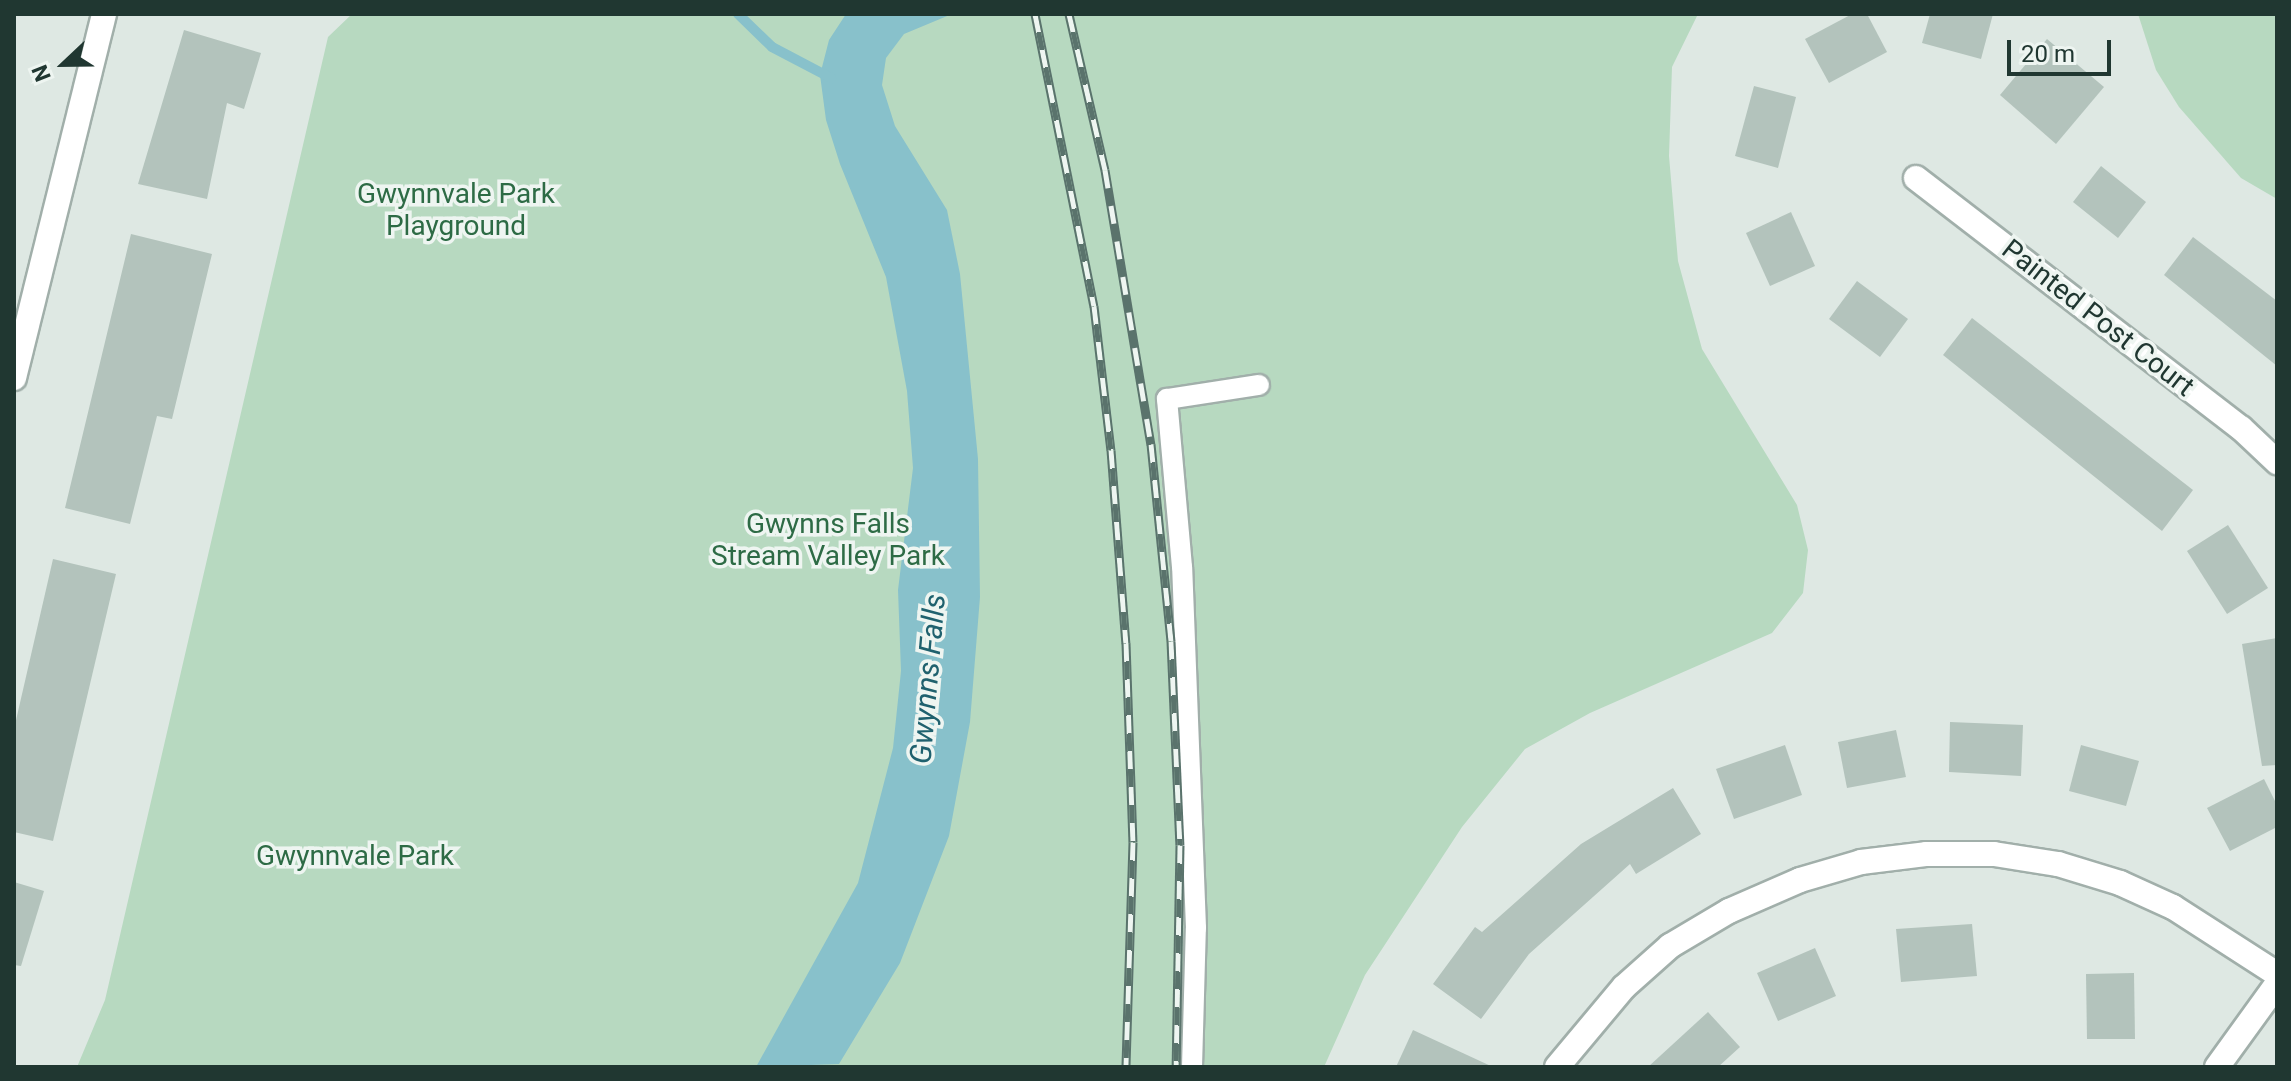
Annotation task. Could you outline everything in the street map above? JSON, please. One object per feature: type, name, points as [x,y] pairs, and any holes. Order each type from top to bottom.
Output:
[{"type":"street","points":[[14,378],[104,14]]},
{"type":"street","name":"Painted Post Court","points":[[1916,178],[2241,428],[2277,462]]},
{"type":"street","points":[[1557,1067],[1624,987],[1670,946],[1729,911],[1846,867],[1926,854],[1994,854],[2058,864],[2120,883],[2173,907],[2277,974]]},
{"type":"street","points":[[2217,1067],[2277,984]]},
{"type":"lane","points":[[1192,1067],[1196,928],[1182,567],[1167,399],[1259,385]]},
{"type":"green space","name":"Gwynns Falls Stream Valley Park","points":[[352,14],[1698,14],[1672,67],[1669,156],[1678,261],[1702,349],[1797,505],[1808,550],[1803,593],[1772,633],[1590,713],[1525,749],[1462,827],[1365,975],[1324,1067],[77,1067],[105,1000],[328,37]]},
{"type":"green space","points":[[2138,14],[2277,14],[2277,199],[2241,178],[2179,107],[2156,70]]},
{"type":"water","name":"Gwynns Falls","points":[[846,14],[952,14],[904,34],[886,58],[882,85],[895,126],[947,210],[960,274],[978,459],[980,597],[970,722],[949,836],[900,963],[839,1064],[756,1067],[858,883],[893,748],[901,671],[898,590],[913,468],[907,391],[886,277],[840,164],[826,120],[820,75],[829,40]]},
{"type":"building","points":[[1852,14],[1867,14],[1887,52],[1829,83],[1805,39]]},
{"type":"building","points":[[1930,14],[1993,14],[1981,59],[1922,43]]},
{"type":"building","points":[[184,30],[261,53],[244,109],[227,103],[207,199],[138,184]]},
{"type":"building","points":[[2047,39],[2104,87],[2056,144],[2000,95]]},
{"type":"building","points":[[1754,86],[1796,97],[1778,168],[1735,156]]},
{"type":"building","points":[[2101,166],[2146,202],[2118,238],[2073,202]]},
{"type":"building","points":[[1791,212],[1815,266],[1770,286],[1746,233]]},
{"type":"building","points":[[131,234],[212,254],[172,419],[157,416],[130,524],[65,508]]},
{"type":"building","points":[[2193,237],[2277,301],[2277,366],[2164,275]]},
{"type":"building","points":[[1857,281],[1908,319],[1880,357],[1829,319]]},
{"type":"building","points":[[1972,318],[2193,490],[2162,531],[1943,355]]},
{"type":"building","points":[[2228,525],[2268,588],[2227,614],[2187,551]]},
{"type":"building","points":[[53,559],[116,574],[53,841],[14,832],[14,729]]},
{"type":"building","points":[[2277,638],[2277,765],[2262,766],[2242,644]]},
{"type":"building","points":[[1950,722],[2023,725],[2021,776],[1949,772]]},
{"type":"building","points":[[1896,730],[1906,777],[1847,788],[1838,742]]},
{"type":"building","points":[[1785,745],[1802,795],[1734,819],[1716,769]]},
{"type":"building","points":[[2081,745],[2139,761],[2126,806],[2069,791]]},
{"type":"building","points":[[2264,779],[2277,805],[2277,827],[2230,851],[2207,808]]},
{"type":"building","points":[[1673,788],[1701,834],[1636,874],[1630,864],[1529,954],[1481,1019],[1433,984],[1475,927],[1482,932],[1581,844]]},
{"type":"building","points":[[14,882],[44,891],[21,966],[14,965]]},
{"type":"building","points":[[1972,924],[1977,976],[1901,982],[1896,929]]},
{"type":"building","points":[[1815,948],[1836,996],[1778,1021],[1757,973]]},
{"type":"building","points":[[2134,973],[2135,1039],[2087,1039],[2086,974]]},
{"type":"building","points":[[1708,1012],[1740,1047],[1718,1067],[1648,1067]]},
{"type":"building","points":[[1413,1030],[1493,1067],[1396,1067]]},
{"type":"waterway","points":[[738,14],[772,47],[831,78]]},
{"type":"railway","points":[[1035,14],[1094,306],[1111,450],[1126,643],[1133,842],[1126,1067]]},
{"type":"railway","points":[[1069,14],[1105,170],[1151,444],[1171,641],[1180,845],[1176,1067]]},
{"type":"park label","name":"Gwynnvale Park Playground","points":[[456,210]]},
{"type":"park label","name":"Gwynnvale Park","points":[[355,856]]}]
